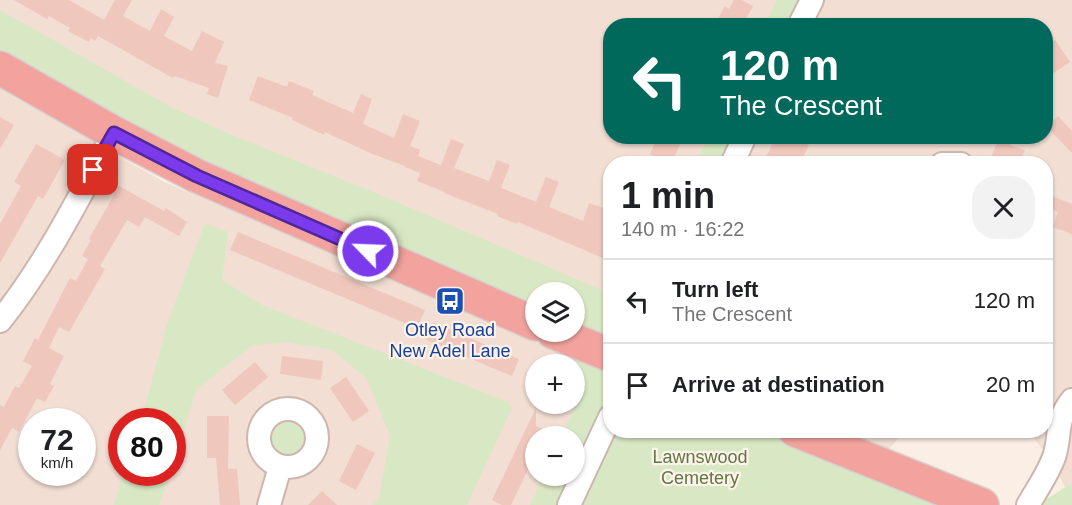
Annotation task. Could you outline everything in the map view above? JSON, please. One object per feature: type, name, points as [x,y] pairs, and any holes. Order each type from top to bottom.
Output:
[{"type":"highway","points":[[0,68],[114,133],[197,176],[525,319]]},
{"type":"highway","points":[[578,342],[603,352]]},
{"type":"highway","points":[[838,438],[982,505]]},
{"type":"street","points":[[804,18],[812,0]]},
{"type":"street","points":[[0,321],[16,302],[53,245],[114,133]]},
{"type":"street","points":[[1028,505],[1054,454],[1058,430],[1067,406]]},
{"type":"street","points":[[569,505],[603,432]]},
{"type":"street","points":[[269,505],[280,467]]},
{"type":"shaded area","points":[[0,0],[1072,0],[1072,483],[1065,487],[1053,464],[1034,438],[1053,438],[1053,156],[603,156],[603,326],[585,305],[585,282],[525,282],[525,287],[0,53]]},
{"type":"shaded area","points":[[0,89],[164,182],[525,335],[525,342],[542,342],[570,354],[525,354],[525,414],[585,414],[585,360],[603,368],[603,393],[585,449],[585,426],[525,426],[525,486],[573,486],[567,505],[0,505]]},
{"type":"shaded area","points":[[851,438],[899,438],[887,451]]},
{"type":"green space","points":[[777,0],[812,0],[803,18],[768,18]]},
{"type":"green space","points":[[0,10],[171,107],[225,132],[385,197],[583,282],[525,282],[525,319],[0,68]]},
{"type":"green space","points":[[705,144],[742,144],[736,156],[699,156]]},
{"type":"green space","points":[[205,223],[228,232],[222,280],[262,305],[508,402],[512,408],[467,505],[372,505],[379,498],[390,436],[367,379],[332,350],[286,342],[251,346],[196,390],[186,424],[186,408],[144,408],[167,324]]},
{"type":"green space","name":"Lawnswood Cemetery","points":[[585,283],[603,290],[603,438],[782,438],[950,505],[530,505],[539,486],[585,486],[585,426],[566,426],[571,414],[585,414],[585,354],[572,354],[565,342],[585,342]]},
{"type":"green space","points":[[288,422],[301,427],[306,440],[301,453],[288,458],[275,453],[270,440],[275,427]]},
{"type":"green space","points":[[1072,483],[1072,505],[1037,505]]},
{"type":"green space","points":[[120,486],[166,486],[159,505],[114,505]]},
{"type":"building","points":[[14,0],[69,0],[104,20],[115,0],[132,0],[123,16],[150,31],[161,9],[174,17],[164,36],[186,48],[192,51],[202,31],[224,42],[215,63],[228,66],[218,98],[207,94],[209,88],[175,76],[173,78],[98,36],[95,41],[91,38],[89,42],[68,31],[70,28],[49,16],[47,19]]},
{"type":"building","points":[[734,0],[742,0],[753,6],[746,18],[718,18],[725,6],[729,9]]},
{"type":"building","points":[[1055,40],[1070,62],[1053,73],[1053,41]]},
{"type":"building","points":[[258,76],[287,87],[289,81],[314,91],[312,95],[353,113],[361,94],[372,99],[363,124],[394,138],[403,114],[420,121],[410,146],[420,150],[418,156],[441,165],[451,139],[464,144],[454,168],[489,181],[497,160],[510,165],[501,188],[536,202],[546,177],[559,182],[549,207],[583,221],[589,203],[603,208],[603,258],[417,181],[420,173],[325,132],[324,135],[292,120],[293,118],[249,100]]},
{"type":"building","points":[[1058,116],[1072,131],[1072,153],[1053,133],[1053,121]]},
{"type":"building","points":[[0,117],[14,125],[0,149]]},
{"type":"building","points":[[36,144],[65,160],[43,199],[38,196],[0,263],[0,224],[21,186],[14,182]]},
{"type":"building","points":[[654,144],[680,144],[675,156],[650,154]]},
{"type":"building","points":[[772,144],[809,145],[804,156],[767,156]]},
{"type":"building","points":[[997,144],[1010,144],[1025,150],[1022,156],[991,156]]},
{"type":"building","points":[[119,186],[164,211],[166,208],[187,222],[179,236],[145,217],[139,227],[127,220],[100,266],[105,269],[69,332],[59,327],[49,348],[64,356],[50,384],[54,386],[45,402],[37,398],[32,408],[18,408],[18,431],[12,428],[0,450],[0,405],[4,407],[15,386],[19,388],[32,366],[23,361],[35,338],[38,340],[70,278],[76,281],[88,259],[82,256],[91,240],[89,239]]},
{"type":"building","points":[[1053,197],[1072,204],[1072,234],[1053,227],[1058,212],[1053,210]]},
{"type":"building","points":[[238,232],[425,310],[417,328],[230,250]]},
{"type":"building","points":[[433,322],[519,359],[512,376],[426,340]]},
{"type":"building","points":[[282,356],[323,361],[321,380],[280,374]]},
{"type":"building","points":[[255,362],[268,377],[235,405],[222,390]]},
{"type":"building","points":[[346,377],[369,411],[353,422],[330,388]]},
{"type":"building","points":[[533,414],[536,414],[536,426],[527,426]]},
{"type":"building","points":[[207,416],[229,416],[228,469],[237,469],[240,505],[220,505],[216,458],[207,458]]},
{"type":"building","points":[[525,431],[525,476],[511,505],[502,505],[492,500]]},
{"type":"building","points":[[357,444],[375,453],[356,490],[339,481]]},
{"type":"building","points":[[322,491],[337,505],[308,505]]},
{"type":"place","name":"Otley Road New Adel Lane","points":[[450,301]]},
{"type":"route","points":[[93,170],[114,133],[197,176],[368,251]]}]
